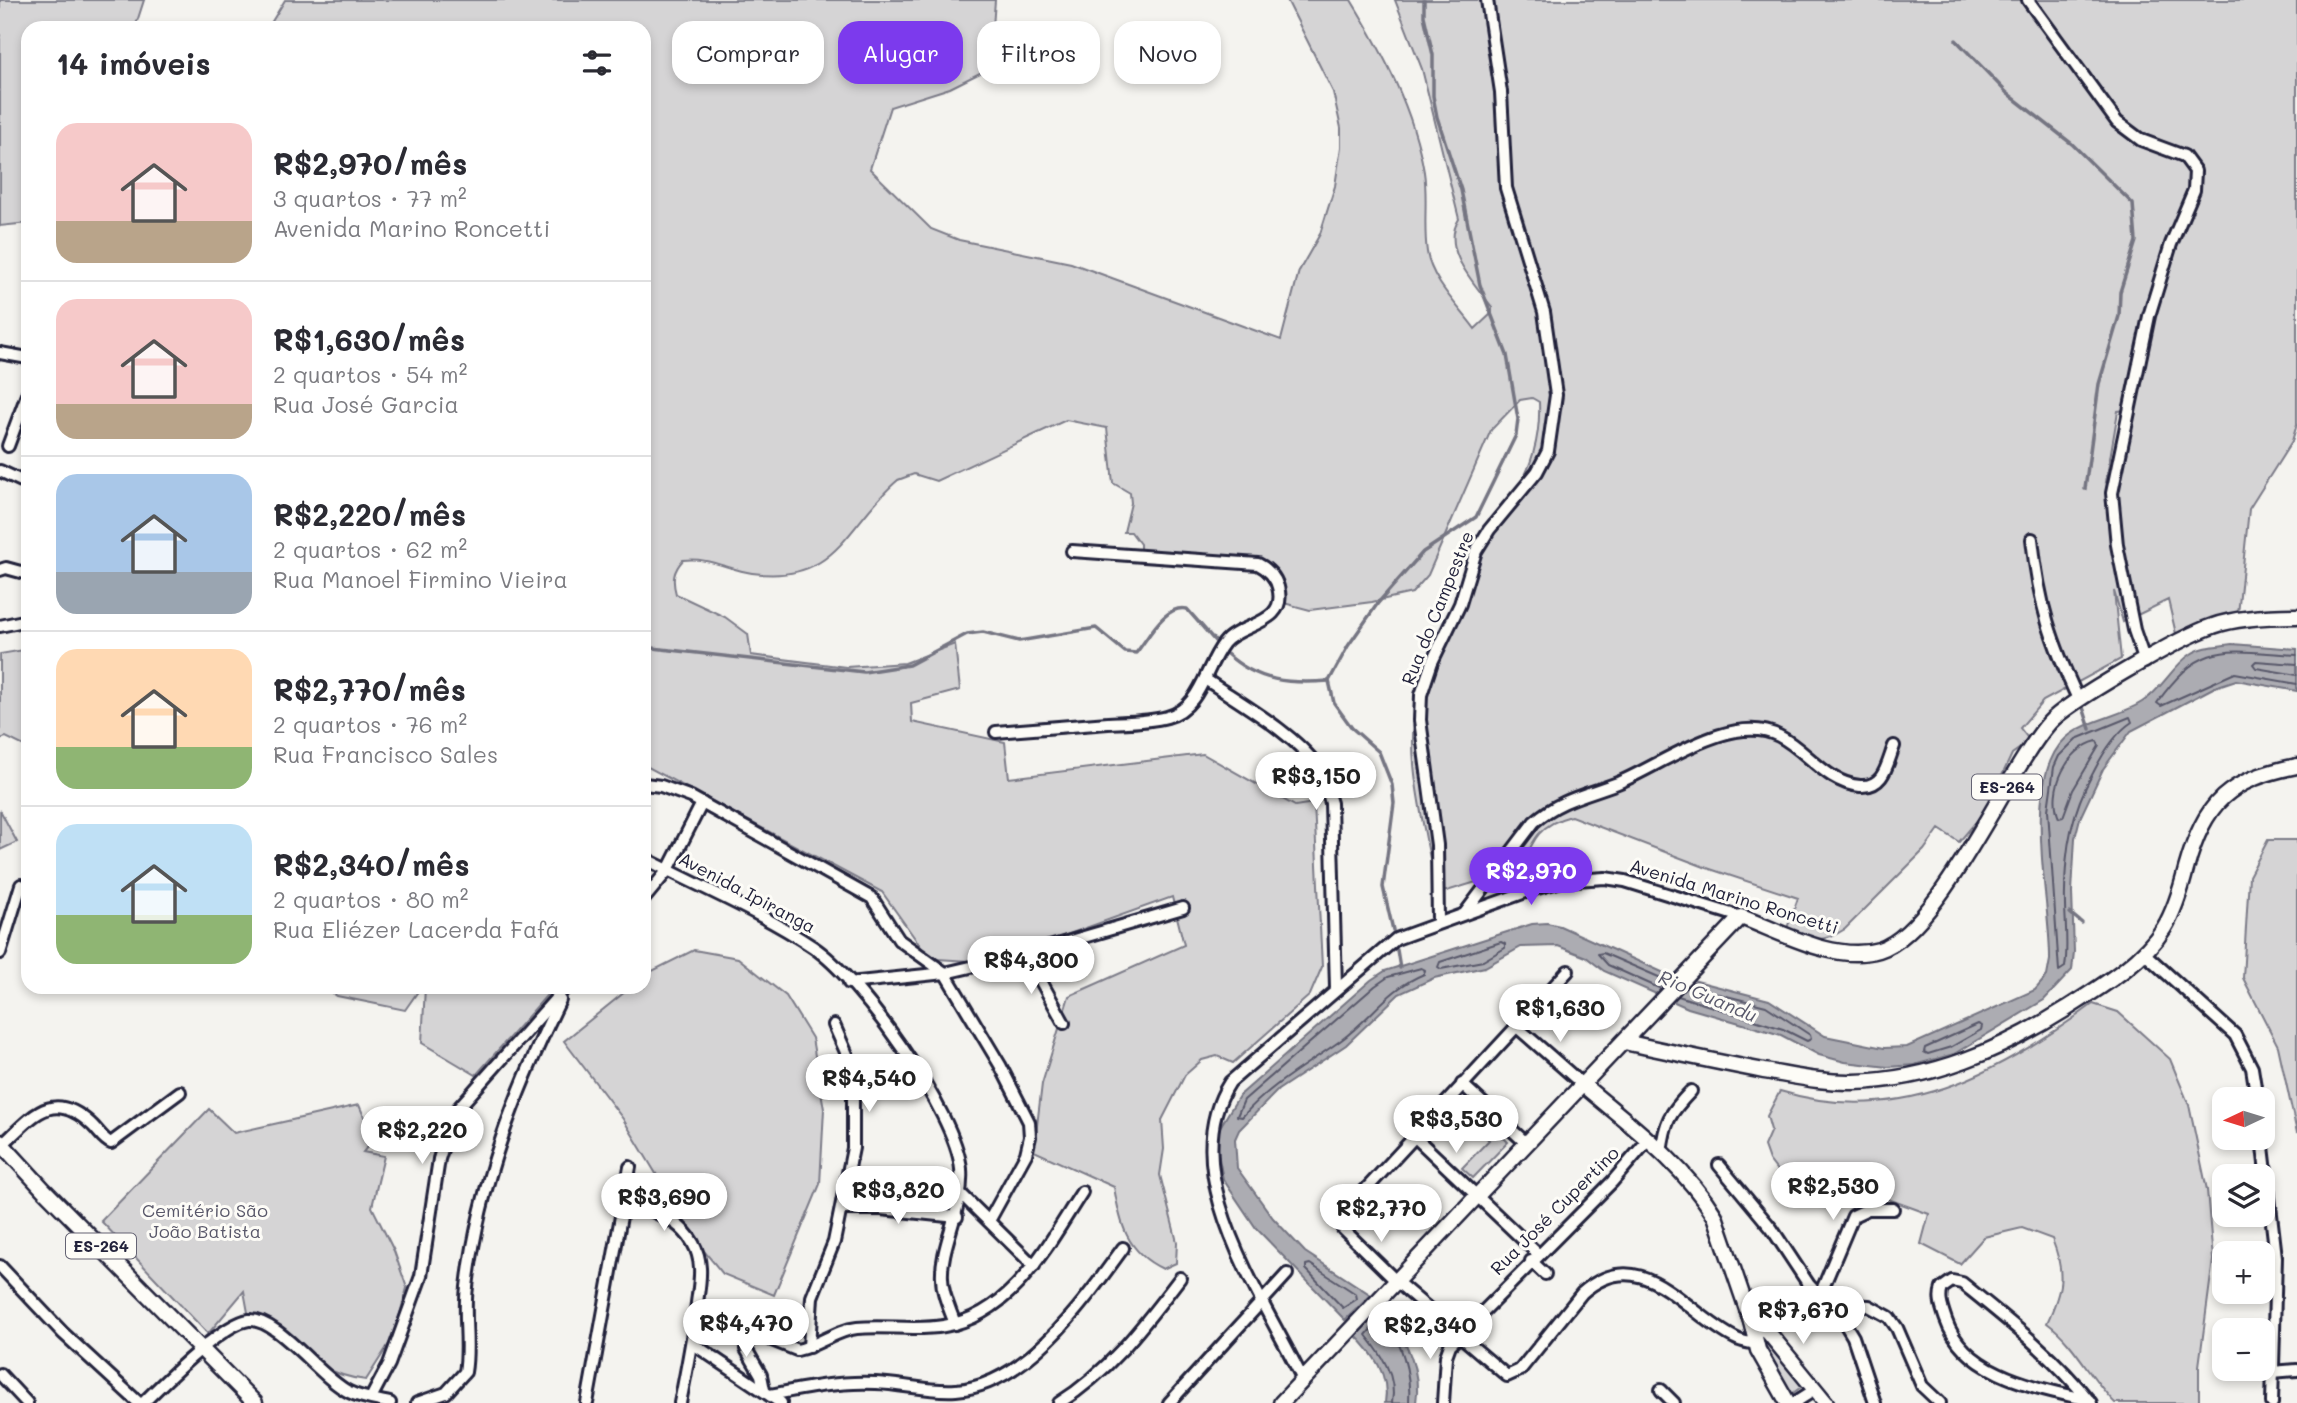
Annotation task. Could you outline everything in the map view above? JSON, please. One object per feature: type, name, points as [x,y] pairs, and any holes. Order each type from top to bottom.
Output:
[{"type":"main road","name":"Avenida Marino Roncetti","points":[[1741,918],[1819,946],[1852,953],[1887,947],[1909,930],[1947,882],[1982,832],[2005,789],[2050,721],[2144,662],[2215,625],[2297,616]]},
{"type":"main road","points":[[1624,1042],[1816,1081],[1886,1080],[1955,1065],[2021,1035],[2085,997],[2144,953],[2171,916],[2197,831],[2208,812],[2223,794],[2244,780],[2297,766]]},
{"type":"main road","points":[[1281,1403],[1475,1195],[1741,918]]},
{"type":"main road","points":[[1582,1084],[1648,1140],[1697,1190],[1715,1216],[1751,1321],[1756,1344],[1788,1403]]},
{"type":"main road","name":"ES-264","points":[[1,1143],[256,1403]]},
{"type":"main road","points":[[1751,1321],[1768,1332],[1826,1403]]},
{"type":"street","name":"Rua do Campestre","points":[[1438,922],[1437,845],[1420,720],[1421,695],[1432,662],[1460,604],[1476,551],[1489,530],[1537,472],[1548,451],[1556,395],[1544,312],[1506,188],[1501,92],[1487,0]]},
{"type":"street","points":[[2028,0],[2117,122],[2141,140],[2184,156],[2195,170],[2194,190],[2171,244],[2149,316],[2112,493],[2117,545],[2134,630],[2144,662]]},
{"type":"street","points":[[0,353],[21,357]]},
{"type":"street","points":[[8,446],[21,411]]},
{"type":"street","points":[[0,471],[21,481]]},
{"type":"street","points":[[2032,539],[2040,605],[2053,645],[2079,701]]},
{"type":"street","points":[[996,733],[1166,718],[1185,708],[1205,679],[1226,640],[1274,614],[1279,593],[1273,576],[1258,564],[1072,551]]},
{"type":"street","points":[[0,570],[6,568],[21,572]]},
{"type":"street","points":[[0,626],[21,622]]},
{"type":"street","points":[[1205,679],[1292,741],[1310,758],[1324,780],[1331,803],[1336,988]]},
{"type":"street","points":[[1464,915],[1534,822],[1546,811],[1560,802],[1616,783],[1704,741],[1734,732],[1760,731],[1779,736],[1838,780],[1859,786],[1873,785],[1883,777],[1894,746]]},
{"type":"street","points":[[651,785],[661,786],[702,803],[872,898],[899,940],[945,973],[1000,1065],[1029,1122],[1027,1154],[989,1221]]},
{"type":"street","points":[[651,891],[668,870],[702,803]]},
{"type":"street","name":"Avenida Ipiranga","points":[[651,862],[815,948],[849,983],[911,1063],[948,1127],[961,1170],[957,1217],[942,1274],[955,1324]]},
{"type":"street","name":"Avenida Marino Roncetti","points":[[1303,1380],[1261,1301],[1219,1202],[1212,1154],[1216,1110],[1230,1082],[1336,988],[1361,973],[1396,939],[1438,922],[1561,881],[1605,878],[1625,881],[1741,918]]},
{"type":"street","points":[[0,953],[21,885]]},
{"type":"street","points":[[849,983],[945,973],[1026,954],[1183,908]]},
{"type":"street","points":[[2144,953],[2235,1035],[2252,1068],[2254,1087]]},
{"type":"street","points":[[1026,954],[1064,1023]]},
{"type":"street","points":[[1568,971],[1344,1213],[1341,1221],[1343,1229],[1396,1281],[1506,1375],[1512,1376],[1520,1370],[1582,1293],[1593,1284],[1616,1273],[1650,1280],[1734,1338],[1756,1344]]},
{"type":"street","points":[[370,1398],[389,1364],[421,1276],[439,1159],[453,1114],[560,994]]},
{"type":"street","points":[[417,1403],[446,1393],[465,1372],[465,1305],[481,1200],[511,1108],[563,994]]},
{"type":"street","points":[[809,1347],[813,1297],[843,1209],[853,1148],[854,1076],[851,1061],[834,1025]]},
{"type":"street","points":[[1517,1027],[1582,1084]]},
{"type":"street","points":[[1462,1084],[1526,1143]]},
{"type":"street","points":[[1661,1153],[1665,1122],[1670,1112],[1691,1091]]},
{"type":"street","points":[[1,1143],[38,1111],[53,1106],[76,1113],[111,1143],[180,1092]]},
{"type":"street","points":[[1415,1137],[1534,1257],[1545,1275]]},
{"type":"street","name":"Rua José Cupertino","points":[[1458,1336],[1534,1257],[1612,1182],[1648,1140]]},
{"type":"street","points":[[2263,1150],[2276,1257],[2274,1318]]},
{"type":"street","points":[[1719,1166],[1767,1221],[1822,1301],[1844,1322],[1853,1338],[1875,1403]]},
{"type":"street","points":[[587,1403],[630,1167]]},
{"type":"street","points":[[959,1192],[1034,1266]]},
{"type":"street","points":[[767,1392],[746,1349],[748,1339],[762,1336],[788,1349],[809,1347],[857,1328],[929,1328],[955,1324],[987,1310],[1034,1266],[1082,1192]]},
{"type":"street","points":[[624,1203],[653,1210],[678,1224],[697,1252],[701,1270],[692,1343],[680,1403]]},
{"type":"street","points":[[843,1209],[881,1209],[957,1217]]},
{"type":"street","points":[[1822,1301],[1853,1216],[1868,1209],[1893,1209]]},
{"type":"street","points":[[767,1392],[857,1382],[945,1390],[978,1386],[1004,1373],[1050,1340],[1077,1310],[1123,1248]]},
{"type":"street","points":[[0,1266],[63,1333],[141,1403],[203,1348],[240,1323],[261,1321],[284,1337],[321,1373],[349,1392],[390,1403]]},
{"type":"street","points":[[1169,1403],[1287,1274]]},
{"type":"street","points":[[1059,1403],[1115,1358],[1180,1278]]},
{"type":"street","points":[[1946,1283],[1962,1283],[2045,1350],[2065,1369],[2090,1401],[2011,1378],[1972,1356],[1948,1326],[1940,1302],[1941,1290],[1946,1283]]},
{"type":"street","points":[[1822,1301],[1869,1306],[1889,1317],[1898,1328],[1912,1368],[1922,1386],[1940,1403]]},
{"type":"street","points":[[1443,1403],[1446,1356],[1458,1336]]},
{"type":"street","points":[[692,1343],[781,1403]]},
{"type":"street","points":[[2275,1372],[2297,1370]]},
{"type":"street","points":[[0,1374],[27,1403]]},
{"type":"street","points":[[2272,1381],[2272,1403]]},
{"type":"street","points":[[1794,1403],[1816,1389]]},
{"type":"street","points":[[1661,1390],[1673,1402]]},
{"type":"green space","points":[[0,0],[144,0],[137,21],[21,21],[21,224],[0,226]]},
{"type":"green space","points":[[285,0],[995,0],[993,21],[977,21],[977,74],[963,82],[963,21],[838,21],[838,84],[958,84],[890,107],[870,169],[931,229],[959,240],[1071,263],[1281,340],[1299,271],[1320,234],[1335,186],[1341,147],[1341,128],[1333,92],[1287,0],[1351,0],[1363,20],[1386,61],[1413,127],[1424,172],[1426,242],[1430,262],[1440,283],[1475,329],[1492,313],[1492,307],[1469,277],[1457,254],[1454,230],[1459,219],[1422,69],[1395,0],[2297,0],[2297,424],[2292,441],[2249,509],[2237,624],[2177,638],[2168,600],[2123,622],[2114,591],[2121,659],[2043,701],[2020,728],[2030,741],[2012,754],[1986,810],[1959,842],[1939,829],[1924,850],[1845,929],[1823,939],[1786,931],[1798,898],[1707,868],[1571,816],[1550,824],[1543,830],[1532,844],[1519,873],[1496,876],[1437,894],[1417,789],[1413,736],[1415,710],[1424,671],[1465,582],[1475,541],[1510,502],[1525,476],[1538,433],[1539,402],[1532,398],[1520,400],[1491,430],[1428,575],[1412,593],[1372,602],[1310,610],[1276,601],[1269,582],[1253,566],[1140,559],[1140,544],[1131,532],[1124,532],[1131,503],[1130,493],[1113,483],[1107,428],[1066,420],[936,481],[914,474],[898,480],[880,497],[838,548],[804,570],[781,574],[752,573],[710,562],[683,560],[674,576],[676,594],[725,617],[748,634],[751,655],[846,667],[905,663],[955,644],[960,690],[911,703],[912,722],[1005,742],[1009,778],[1203,754],[1295,806],[1314,803],[1322,967],[1310,995],[1233,1063],[1217,1056],[1202,1060],[1185,1075],[1162,1120],[1164,1149],[1160,1175],[1177,1242],[1176,1263],[1163,1269],[1141,1254],[1127,1235],[1114,1187],[1034,1151],[1042,1084],[1069,996],[1184,945],[1172,897],[1027,949],[970,961],[937,959],[924,951],[882,892],[651,769],[651,21],[272,21]],"holes":[[[2127,410],[2111,480],[2106,482],[2118,411]]]},
{"type":"green space","points":[[21,650],[21,744],[6,737],[0,739],[0,654]]},
{"type":"green space","points":[[0,810],[17,842],[0,850]]},
{"type":"green space","points":[[2268,840],[2297,840],[2297,1133],[2278,1046],[2243,978],[2249,876]]},
{"type":"green space","points":[[694,950],[738,958],[786,996],[812,1038],[824,1109],[820,1184],[774,1295],[723,1274],[699,1245],[623,1119],[564,1041],[622,994],[651,994],[651,972]]},
{"type":"green space","points":[[334,994],[416,994],[405,1010]]},
{"type":"green space","points":[[425,994],[548,994],[476,1075],[422,1043]]},
{"type":"green space","points":[[2093,1004],[2118,1012],[2170,1059],[2189,1105],[2207,1190],[2212,1248],[2212,1268],[2199,1366],[2199,1403],[2115,1403],[2106,1393],[2066,1341],[2047,1323],[2059,1291],[2061,1272],[2052,1239],[2022,1228],[1984,1237],[1960,1264],[1921,1244],[1929,1214],[1888,1199],[1795,1194],[1769,1160],[1764,1146],[1771,1130],[1767,1116],[1780,1091],[1824,1101],[1866,1103],[1907,1098],[1984,1072],[2058,1029]]},
{"type":"green space","name":"Cemitério São João Batista","points":[[359,1105],[374,1139],[363,1152],[384,1156],[372,1207],[394,1251],[407,1288],[394,1336],[366,1380],[333,1372],[319,1365],[249,1318],[244,1291],[208,1334],[101,1221],[209,1109],[234,1133]]},
{"type":"green space","points":[[1477,1112],[1508,1142],[1473,1178],[1462,1168],[1489,1140],[1468,1120]]},
{"type":"green space","points":[[1761,1335],[1805,1384],[1789,1396],[1762,1350]]},
{"type":"water","name":"Rio Guandu","points":[[2232,644],[2297,649],[2297,691],[2236,680],[2215,687],[2131,731],[2103,769],[2080,818],[2075,838],[2072,970],[2044,1000],[1954,1054],[1914,1065],[1888,1067],[1845,1062],[1819,1055],[1781,1035],[1688,1008],[1604,971],[1586,957],[1558,946],[1521,947],[1485,967],[1434,978],[1399,994],[1346,1045],[1278,1090],[1239,1130],[1235,1139],[1237,1168],[1273,1218],[1305,1252],[1371,1295],[1345,1320],[1256,1228],[1223,1179],[1216,1143],[1220,1127],[1239,1096],[1371,980],[1385,971],[1532,924],[1560,926],[1662,972],[1769,1000],[1825,1036],[1884,1048],[1907,1047],[2035,990],[2047,976],[2050,960],[2041,811],[2044,782],[2052,757],[2074,732],[2133,707],[2149,697],[2178,665],[2195,651]]},
{"type":"water","points":[[1380,1308],[1409,1352],[1416,1377],[1416,1403],[1385,1403],[1385,1383],[1378,1365],[1354,1334]]},
{"type":"waterway","points":[[1393,930],[1383,887],[1394,803],[1392,785],[1379,752],[1352,728],[1334,703],[1329,681],[1348,646],[1378,603],[1423,552],[1476,517],[1516,435],[1518,419],[1507,355],[1480,285],[1461,190],[1437,117],[1433,96],[1433,55],[1424,16],[1424,0]]},
{"type":"waterway","points":[[1956,40],[2007,93],[2072,144],[2133,204],[2136,241],[2120,292],[2119,316],[2099,384],[2085,489]]},
{"type":"waterway","points":[[651,648],[864,672],[909,665],[967,634],[983,632],[1019,641],[1096,628],[1125,652],[1136,653],[1158,623],[1179,609],[1187,609],[1215,641]]},
{"type":"waterway","points":[[1227,654],[1262,676],[1287,681],[1329,681]]},
{"type":"waterway","points":[[2082,704],[2090,729]]},
{"type":"waterway","points":[[2070,913],[2082,923]]},
{"type":"waterway","points":[[1397,950],[1400,968]]},
{"type":"waterway","points":[[1396,1333],[1403,1323]]}]
